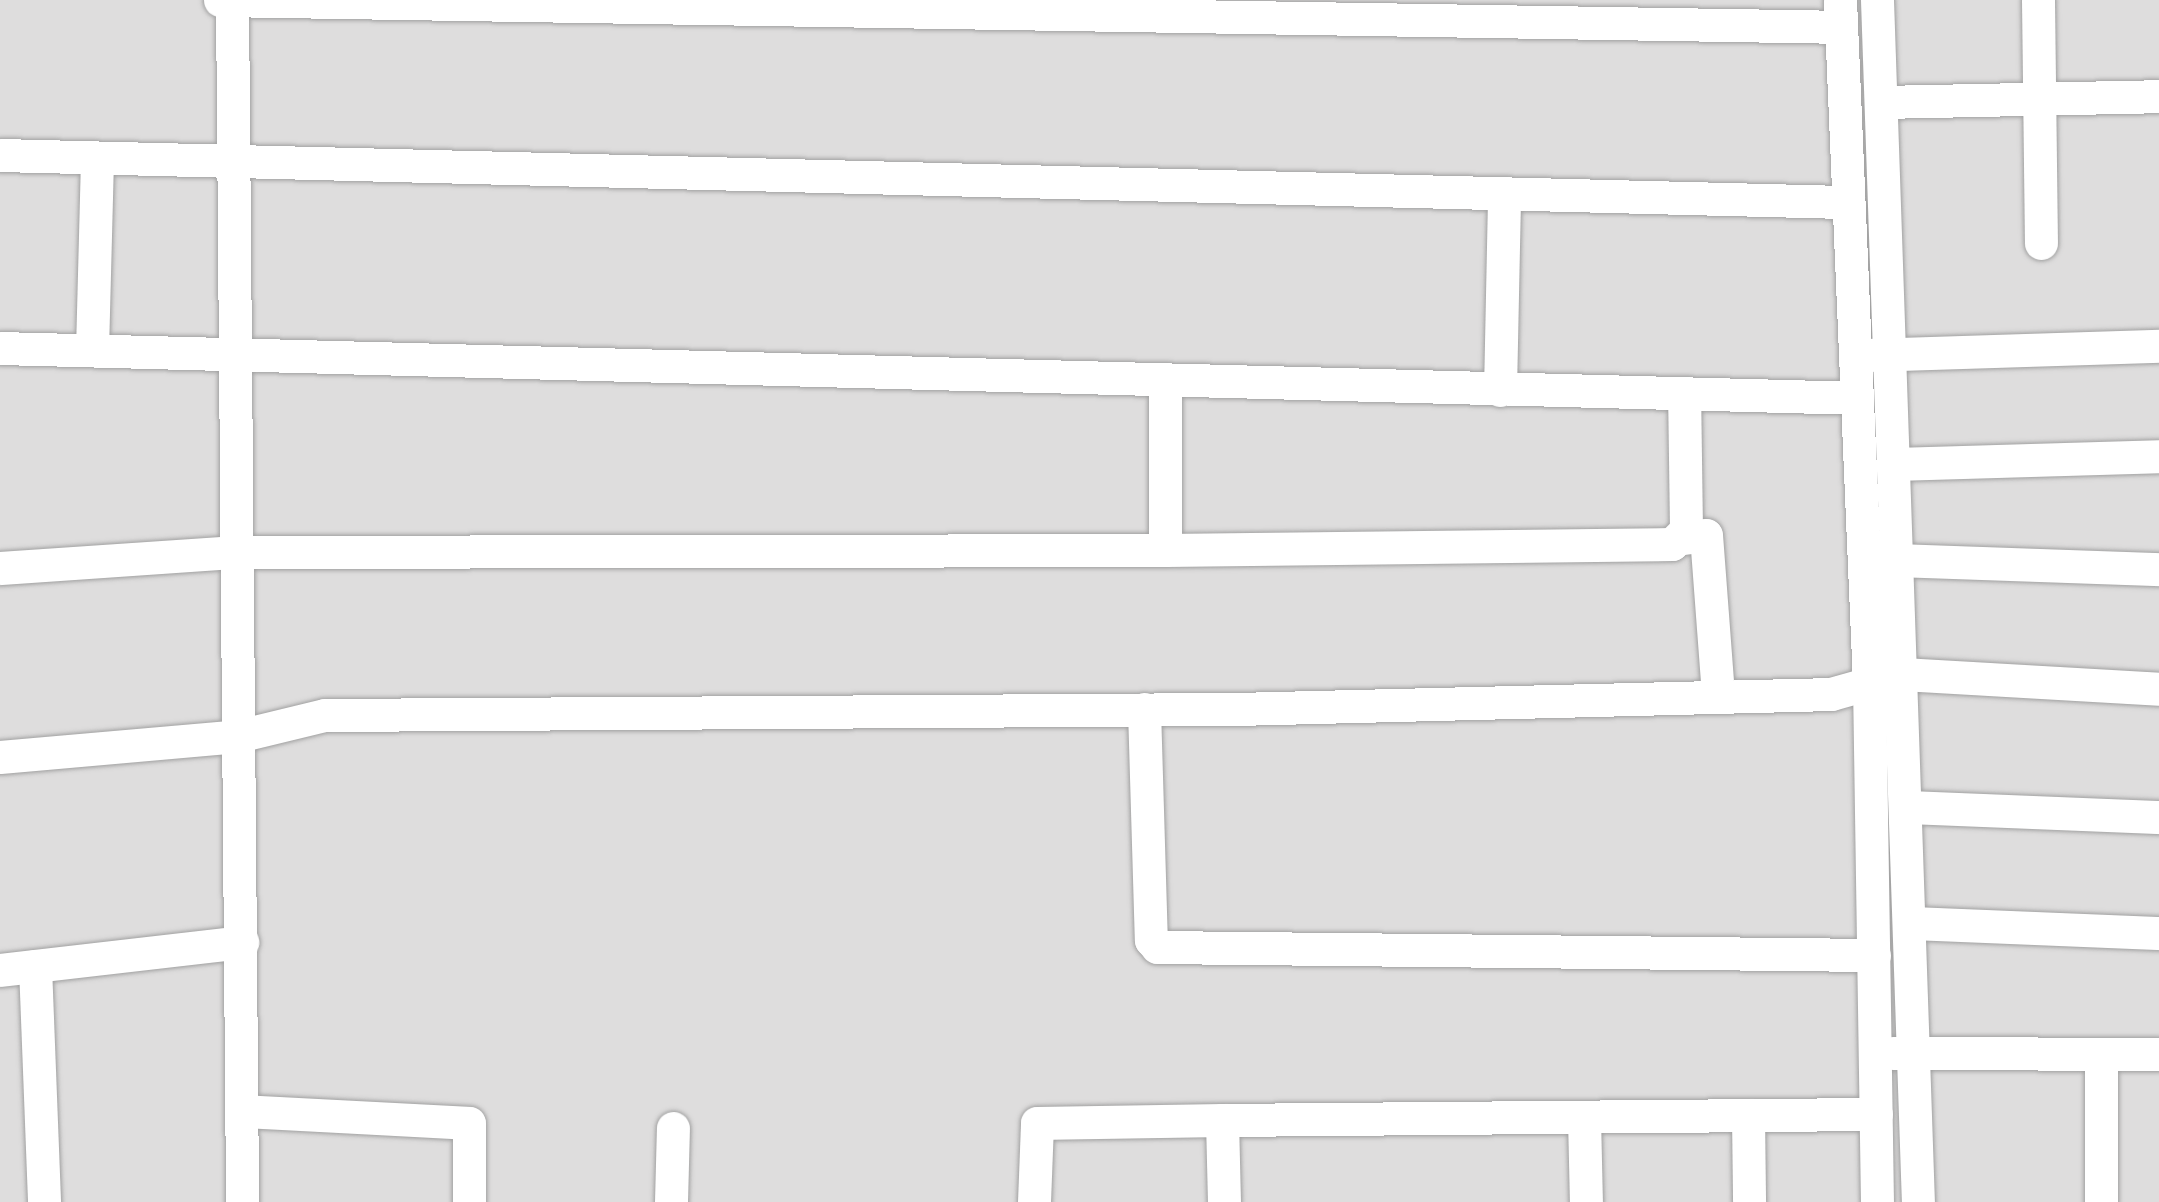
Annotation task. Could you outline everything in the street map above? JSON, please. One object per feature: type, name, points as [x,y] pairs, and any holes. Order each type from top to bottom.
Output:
[{"type":"street","points":[[220,0],[1840,14],[1869,682],[1877,1202]]},
{"type":"street","points":[[232,0],[232,352],[242,942],[242,1202]]},
{"type":"street","points":[[1877,0],[1915,1054],[1918,1202]]},
{"type":"street","points":[[2038,0],[2041,243]]},
{"type":"street","points":[[1881,102],[2159,96]]},
{"type":"street","points":[[0,154],[231,162],[1848,202]]},
{"type":"street","points":[[92,350],[97,158]]},
{"type":"street","points":[[1500,390],[1504,194]]},
{"type":"street","points":[[1854,355],[2159,345]]},
{"type":"street","points":[[0,348],[232,352],[1165,382],[1856,398]]},
{"type":"street","points":[[1165,382],[1165,550]]},
{"type":"street","points":[[1682,538],[1684,394]]},
{"type":"street","points":[[1894,464],[2159,456]]},
{"type":"street","points":[[0,568],[234,552],[1165,550],[1672,544],[1682,538],[1706,535],[1718,696]]},
{"type":"street","points":[[1898,560],[2159,569]]},
{"type":"street","points":[[0,757],[238,736],[325,715],[1144,709],[1831,694],[1902,674],[2159,688]]},
{"type":"street","points":[[1144,709],[1151,940],[1157,947],[1874,955]]},
{"type":"street","points":[[1906,807],[2159,817]]},
{"type":"street","points":[[1910,922],[2159,933]]},
{"type":"street","points":[[0,970],[242,942]]},
{"type":"street","points":[[35,966],[44,1202]]},
{"type":"street","points":[[1876,1053],[2159,1054]]},
{"type":"street","points":[[2101,1202],[2102,1054]]},
{"type":"street","points":[[242,1112],[469,1123],[469,1202]]},
{"type":"street","points":[[1034,1202],[1037,1123],[1876,1114]]},
{"type":"street","points":[[1748,1115],[1749,1202]]},
{"type":"street","points":[[1584,1117],[1586,1202]]},
{"type":"street","points":[[1222,1120],[1224,1202]]},
{"type":"street","points":[[671,1202],[673,1128]]},
{"type":"shaded area","points":[[0,0],[2159,0],[2159,1202],[0,1202]]}]
